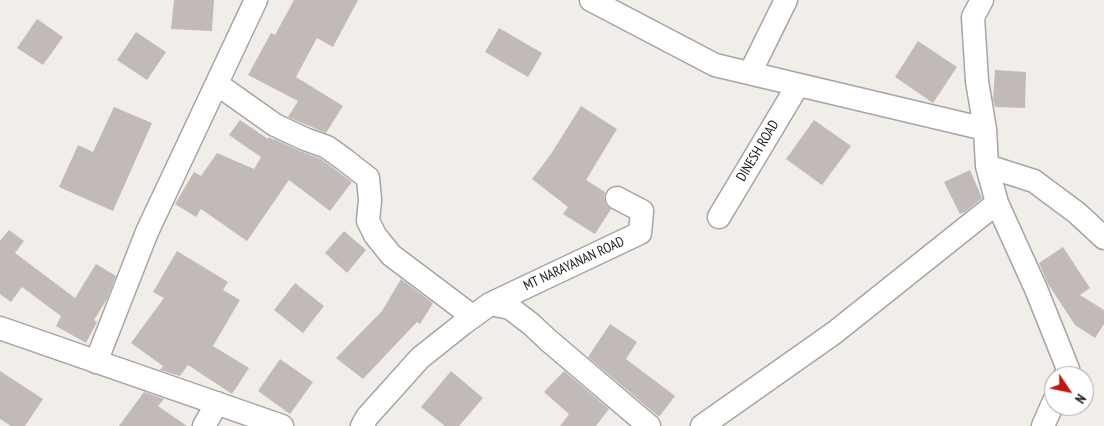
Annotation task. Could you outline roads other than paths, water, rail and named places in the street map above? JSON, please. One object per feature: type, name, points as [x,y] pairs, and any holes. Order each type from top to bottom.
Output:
[{"type":"street","points":[[96,362],[147,232],[256,0]]},
{"type":"street","points":[[591,0],[715,65],[985,128]]},
{"type":"street","points":[[750,74],[786,0]]},
{"type":"street","points":[[982,0],[973,17],[977,81],[985,128],[987,166],[996,203],[1036,289],[1067,366]]},
{"type":"street","points":[[217,84],[275,125],[327,147],[368,178],[370,200],[368,221],[375,235],[391,255],[472,316]]},
{"type":"street","name":"DINESH ROAD","points":[[719,217],[798,85]]},
{"type":"street","points":[[987,166],[1034,181],[1076,213],[1104,238]]},
{"type":"street","name":"MT NARAYANAN ROAD","points":[[490,304],[640,233],[642,210],[617,198]]},
{"type":"street","points":[[702,426],[834,333],[996,203]]},
{"type":"street","points":[[362,426],[367,417],[420,358],[490,304],[510,308],[531,324],[649,426]]},
{"type":"street","points":[[2,334],[96,362],[282,426]]},
{"type":"street","points":[[204,426],[217,403]]}]
